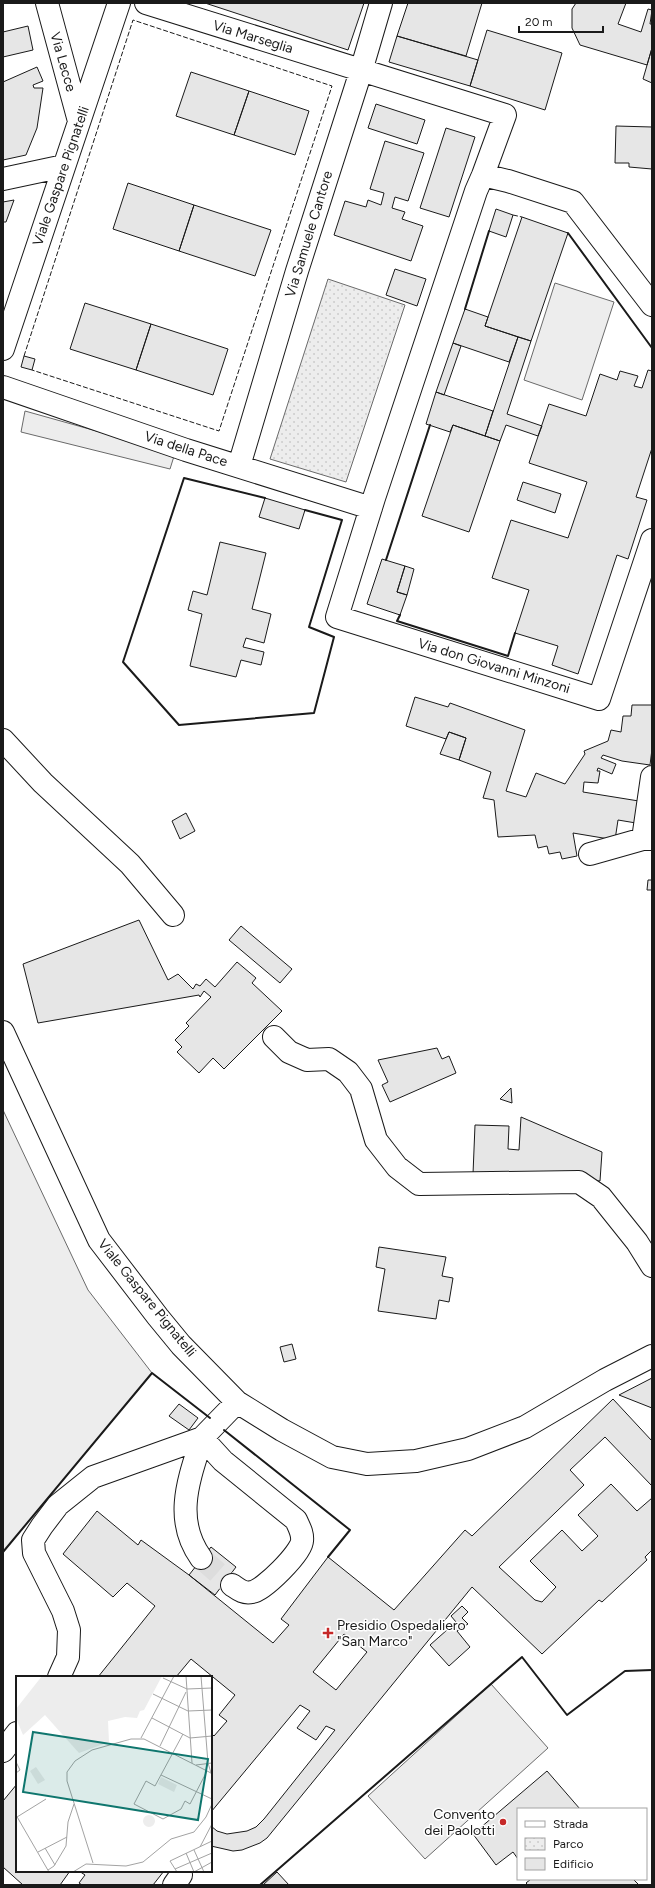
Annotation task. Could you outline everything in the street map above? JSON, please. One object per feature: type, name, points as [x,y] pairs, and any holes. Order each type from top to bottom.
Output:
[{"type":"street","name":"Via Lecce","points":[[47,3],[79,121]]},
{"type":"street","name":"Viale Gaspare Pignatelli","points":[[3,349],[119,3]]},
{"type":"street","name":"Via Marseglia","points":[[146,3],[361,71]]},
{"type":"street","name":"Via Samuele Cantore","points":[[239,466],[297,272],[381,3]]},
{"type":"street","points":[[361,71],[505,115],[476,191],[371,508]]},
{"type":"street","points":[[3,179],[64,166]]},
{"type":"street","points":[[483,175],[508,181],[573,202],[652,305]]},
{"type":"street","name":"Via della Pace","points":[[3,387],[186,450],[371,508]]},
{"type":"street","name":"Via don Giovanni Minzoni","points":[[371,508],[337,617],[599,699],[652,540]]},
{"type":"street","points":[[3,740],[43,783],[130,864],[173,915]]},
{"type":"street","points":[[590,854],[647,839],[652,777]]},
{"type":"street","name":"Viale Gaspare Pignatelli","points":[[3,1032],[99,1240],[181,1345],[237,1402],[282,1430],[332,1457],[367,1464],[416,1461],[468,1449],[525,1427],[605,1380],[652,1356]]},
{"type":"street","points":[[274,1037],[289,1052],[307,1060],[329,1060],[348,1072],[361,1089],[376,1140],[397,1167],[419,1184],[579,1182],[601,1197],[637,1242],[652,1266]]},
{"type":"street","points":[[59,1676],[68,1657],[69,1630],[62,1611],[34,1553],[33,1540],[58,1505],[94,1477],[202,1438],[237,1402]]},
{"type":"street","points":[[201,1558],[196,1551],[188,1531],[185,1510],[186,1491],[202,1438]]},
{"type":"street","points":[[202,1438],[223,1461],[296,1520],[301,1531],[303,1542],[297,1553],[264,1586],[252,1592],[242,1592],[232,1585]]},
{"type":"street","points":[[3,1751],[16,1734]]},
{"type":"shaded area","points":[[555,283],[614,302],[582,400],[524,380]]},
{"type":"shaded area","points":[[25,411],[175,453],[170,469],[21,432]]},
{"type":"shaded area","points":[[3,1110],[88,1290],[152,1373],[3,1552]]},
{"type":"shaded area","points":[[491,1684],[548,1748],[425,1859],[368,1796]]},
{"type":"green space","points":[[328,279],[405,305],[346,482],[270,459]]},
{"type":"building","points":[[205,3],[364,3],[348,50]]},
{"type":"building","points":[[408,3],[482,3],[466,56],[397,36]]},
{"type":"building","points":[[576,3],[626,3],[618,24],[641,32],[648,9],[652,10],[650,24],[652,24],[652,48],[647,65],[580,45],[572,28],[572,9]]},
{"type":"building","points":[[28,26],[33,50],[3,57],[3,32]]},
{"type":"building","points":[[487,30],[562,53],[545,110],[470,86]]},
{"type":"building","points":[[397,36],[478,60],[470,86],[389,62]]},
{"type":"building","points":[[652,48],[652,83],[643,79]]},
{"type":"building","points":[[37,67],[43,81],[33,85],[34,88],[43,88],[37,128],[26,155],[3,160],[3,82]]},
{"type":"building","points":[[191,72],[249,91],[234,135],[176,116]]},
{"type":"building","points":[[249,91],[309,111],[295,155],[234,135]]},
{"type":"building","points":[[376,104],[425,120],[417,144],[368,128]]},
{"type":"building","points":[[616,126],[652,127],[652,169],[629,167],[629,163],[615,163]]},
{"type":"building","points":[[446,128],[475,137],[449,217],[420,208]]},
{"type":"building","points":[[385,141],[424,153],[408,201],[395,197],[392,208],[405,212],[402,219],[423,226],[411,261],[334,235],[345,201],[366,207],[368,200],[381,205],[384,193],[370,189]]},
{"type":"building","points":[[128,183],[194,205],[179,251],[113,229]]},
{"type":"building","points":[[14,200],[6,222],[3,222],[3,202]]},
{"type":"building","points":[[194,205],[271,230],[255,276],[179,251]]},
{"type":"building","points":[[496,209],[513,215],[506,237],[489,231]]},
{"type":"building","points":[[522,217],[568,233],[531,341],[485,326]]},
{"type":"building","points":[[395,269],[426,279],[417,306],[386,295]]},
{"type":"building","points":[[85,303],[151,324],[136,370],[70,349]]},
{"type":"building","points":[[465,309],[488,317],[485,326],[518,337],[509,362],[453,343]]},
{"type":"building","points":[[151,324],[228,349],[213,395],[136,370]]},
{"type":"building","points":[[518,337],[531,341],[507,414],[542,426],[538,436],[506,425],[500,441],[485,436]]},
{"type":"building","points":[[453,343],[461,346],[444,395],[436,392]]},
{"type":"building","points":[[24,356],[35,359],[32,370],[21,367]]},
{"type":"building","points":[[648,370],[652,371],[652,448],[636,497],[647,500],[628,559],[617,555],[578,674],[552,665],[558,646],[515,633],[529,590],[492,578],[511,520],[568,538],[587,482],[529,463],[549,404],[586,416],[600,374],[617,380],[620,371],[638,376],[634,386],[642,388]]},
{"type":"building","points":[[436,392],[493,411],[485,436],[453,425],[450,432],[426,424]]},
{"type":"building","points":[[453,425],[500,441],[469,532],[422,516]]},
{"type":"building","points":[[523,482],[561,494],[555,513],[517,500]]},
{"type":"building","points":[[265,498],[305,510],[299,529],[259,517]]},
{"type":"building","points":[[220,542],[266,553],[252,609],[271,614],[264,643],[246,638],[243,647],[264,652],[261,665],[241,660],[236,677],[190,666],[202,614],[188,610],[193,591],[207,595]]},
{"type":"building","points":[[382,559],[405,566],[397,592],[407,595],[400,615],[367,604]]},
{"type":"building","points":[[405,566],[414,569],[407,595],[397,592]]},
{"type":"building","points":[[415,697],[448,707],[450,703],[525,730],[506,791],[526,797],[536,773],[565,784],[585,754],[584,751],[608,741],[611,730],[621,732],[623,716],[631,716],[632,705],[652,705],[652,749],[650,765],[622,761],[603,755],[601,758],[616,764],[612,774],[598,768],[597,771],[600,771],[598,783],[584,782],[583,792],[645,802],[642,824],[618,820],[615,840],[573,833],[577,856],[562,859],[560,852],[549,854],[547,846],[538,848],[535,835],[498,837],[494,800],[483,798],[491,772],[459,760],[466,738],[449,732],[446,739],[406,726]]},
{"type":"building","points":[[449,732],[466,738],[459,760],[440,754]]},
{"type":"building","points":[[186,813],[195,831],[180,839],[172,821]]},
{"type":"building","points":[[648,880],[652,880],[652,890],[647,890]]},
{"type":"building","points":[[139,920],[168,980],[178,974],[193,989],[196,984],[200,986],[206,979],[215,987],[237,962],[256,978],[252,983],[282,1011],[224,1069],[213,1058],[199,1073],[177,1052],[182,1047],[175,1040],[189,1026],[186,1023],[211,997],[204,991],[200,997],[199,995],[38,1023],[23,964]]},
{"type":"building","points":[[241,926],[292,969],[280,983],[229,940]]},
{"type":"building","points":[[437,1048],[442,1059],[449,1056],[456,1073],[390,1102],[382,1085],[388,1082],[378,1060]]},
{"type":"building","points":[[511,1088],[512,1103],[500,1099]]},
{"type":"building","points":[[521,1117],[602,1152],[600,1181],[473,1174],[475,1125],[509,1126],[508,1149],[519,1150]]},
{"type":"building","points":[[379,1247],[446,1257],[442,1276],[453,1278],[449,1302],[439,1300],[436,1319],[378,1311],[385,1269],[376,1267]]},
{"type":"building","points":[[292,1344],[296,1359],[284,1362],[280,1347]]},
{"type":"building","points":[[652,1378],[652,1408],[619,1395]]},
{"type":"building","points":[[613,1399],[652,1441],[652,1486],[605,1437],[570,1470],[584,1485],[499,1567],[535,1600],[542,1602],[556,1587],[530,1561],[562,1530],[582,1551],[598,1536],[578,1515],[611,1484],[637,1511],[652,1498],[652,1550],[645,1557],[647,1560],[602,1602],[599,1600],[542,1654],[472,1587],[267,1838],[260,1843],[242,1850],[233,1851],[212,1846],[212,1827],[217,1831],[227,1834],[247,1831],[256,1827],[335,1730],[326,1726],[316,1740],[297,1728],[310,1711],[300,1705],[212,1811],[212,1734],[214,1736],[227,1721],[219,1715],[235,1695],[191,1659],[177,1676],[99,1676],[155,1606],[127,1583],[113,1597],[63,1554],[97,1511],[138,1545],[141,1540],[189,1575],[273,1643],[289,1625],[281,1619],[328,1557],[394,1610],[465,1530],[472,1536]],"holes":[[[344,1634],[367,1652],[336,1690],[313,1672]]]},
{"type":"building","points":[[179,1404],[198,1418],[189,1430],[169,1416]]},
{"type":"building","points":[[211,1547],[236,1567],[215,1595],[189,1575]]},
{"type":"building","points":[[462,1606],[468,1612],[462,1618],[468,1624],[457,1631],[470,1647],[449,1666],[430,1645],[456,1622],[451,1616]]},
{"type":"building","name":"Convento dei Paolotti","points":[[547,1771],[579,1808],[517,1808],[517,1858],[513,1852],[496,1865],[473,1834]]},
{"type":"building","points":[[16,1785],[16,1872],[69,1872],[60,1885],[23,1885],[3,1867],[3,1801]]},
{"type":"building","points":[[80,1872],[163,1872],[153,1885],[82,1885],[79,1883],[85,1875]]},
{"type":"building","points":[[277,1872],[289,1885],[263,1885]]},
{"type":"building","points":[[530,1880],[634,1880],[639,1885],[528,1885],[526,1883]]},
{"type":"tunnel","points":[[201,1558],[232,1585]]},
{"type":"fence","points":[[24,356],[133,20],[332,86],[219,431],[32,370]]},
{"type":"fence","points":[[513,215],[522,217]]},
{"type":"wall","points":[[465,309],[489,231]]},
{"type":"wall","points":[[568,233],[652,348]]},
{"type":"wall","points":[[386,560],[430,425]]},
{"type":"wall","points":[[265,498],[184,478],[123,662],[179,725],[314,713],[334,637],[309,627],[342,520],[305,510]]},
{"type":"wall","points":[[400,615],[397,621],[508,656],[515,633]]},
{"type":"wall","points":[[3,1552],[152,1373],[210,1418]]},
{"type":"wall","points":[[224,1430],[350,1530],[328,1557]]},
{"type":"wall","points":[[260,1885],[522,1657],[567,1715],[625,1671],[652,1670]]},
{"type":"place","name":"Presidio Ospedaliero \"San Marco\"","points":[[328,1633]]},
{"type":"place","name":"Convento dei Paolotti","points":[[503,1822]]}]
